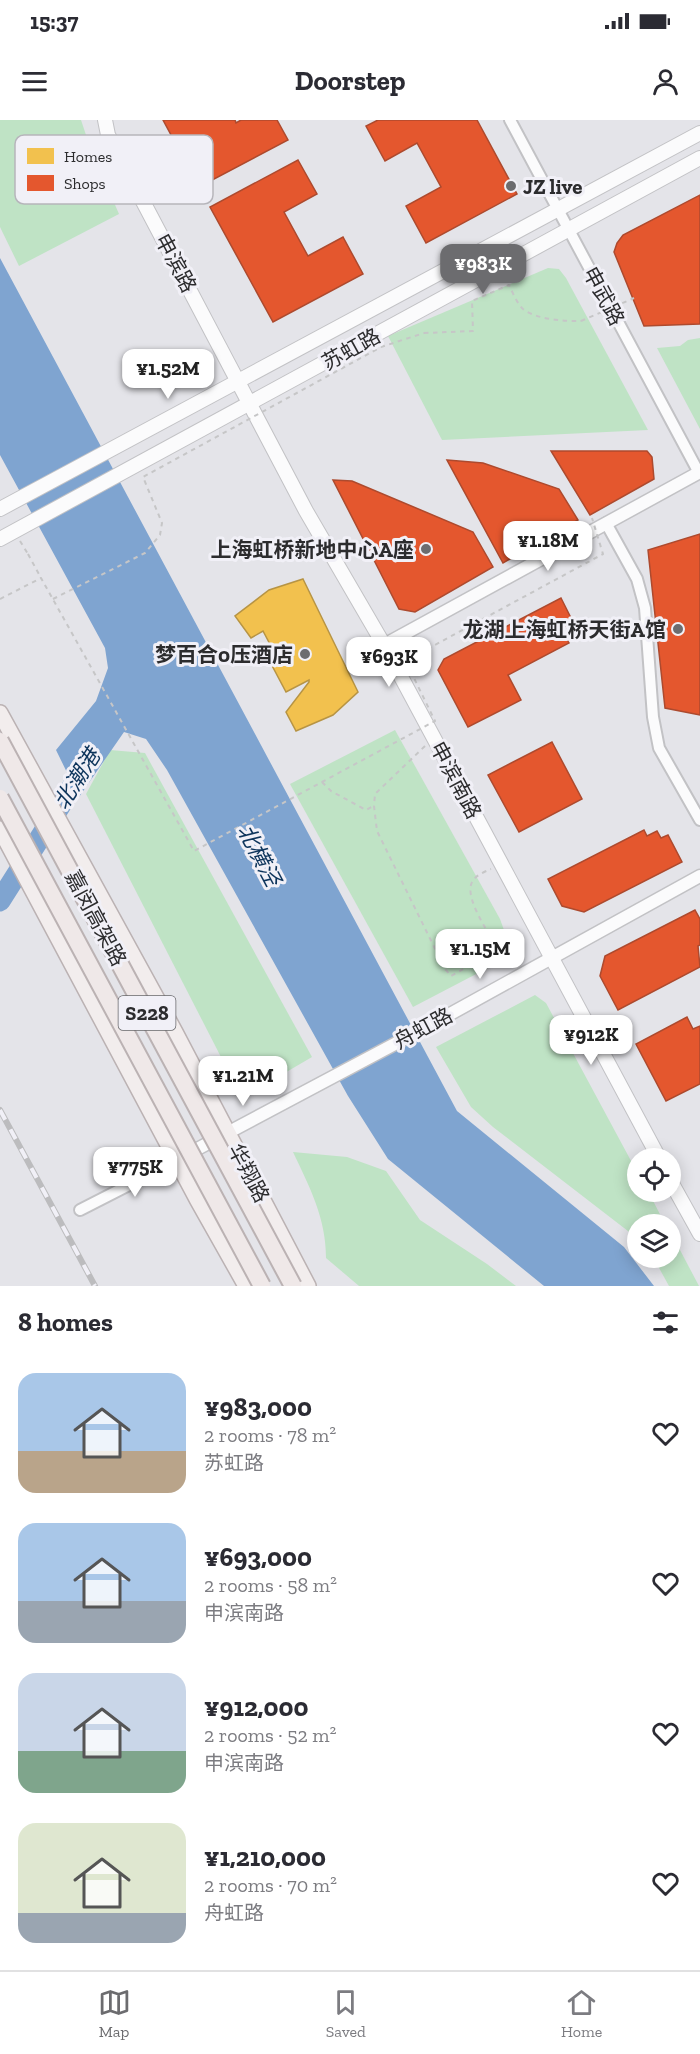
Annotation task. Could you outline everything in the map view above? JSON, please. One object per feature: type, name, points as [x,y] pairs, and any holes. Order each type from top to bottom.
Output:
[{"type":"highway","name":"嘉闵高架路","points":[[0,741],[293,1286]]},
{"type":"highway","name":"嘉闵高架路","points":[[0,798],[262,1286]]},
{"type":"main road","name":"申滨路","points":[[105,120],[108,135]]},
{"type":"main road","name":"苏虹路","points":[[0,509],[558,208],[700,134]]},
{"type":"main road","name":"苏虹路","points":[[0,539],[700,158]]},
{"type":"main road","name":"申滨路","points":[[145,204],[250,404]]},
{"type":"main road","name":"申滨南路","points":[[250,404],[306,511],[384,645],[654,1148]]},
{"type":"main road","name":"华翔路","points":[[0,712],[228,1132],[308,1286]]},
{"type":"main road","points":[[0,830],[176,1161],[246,1286]]},
{"type":"main road","points":[[681,1199],[700,1234]]},
{"type":"street","name":"申武路","points":[[510,120],[700,472]]},
{"type":"street","points":[[384,645],[700,472]]},
{"type":"street","points":[[606,524],[637,579],[645,608],[652,717],[660,748],[700,820]]},
{"type":"street","name":"舟虹路","points":[[176,1161],[423,1029],[700,876]]},
{"type":"street","points":[[80,1210],[176,1161]]},
{"type":"path","points":[[53,599],[145,552],[160,535],[162,523],[143,477],[381,347],[424,333],[473,331],[472,301],[509,285],[523,309],[538,316],[565,321],[581,321],[634,298]]},
{"type":"path","points":[[28,554],[194,851],[435,721],[412,674],[410,662],[420,653],[603,554],[592,518]]},
{"type":"path","points":[[0,599],[41,578]]},
{"type":"path","points":[[434,738],[375,794],[374,806],[377,831],[445,969],[451,976],[487,956],[493,942],[470,898],[469,886],[475,878],[501,863]]},
{"type":"path","points":[[322,782],[331,791],[366,810],[374,806]]},
{"type":"green space","points":[[0,120],[81,120],[86,135],[15,135],[15,204],[115,204],[119,214],[19,266],[0,227]]},
{"type":"green space","points":[[548,268],[559,269],[566,278],[648,430],[442,440],[388,336]]},
{"type":"green space","points":[[700,338],[700,429],[657,348],[680,346],[688,340]]},
{"type":"green space","points":[[395,730],[500,919],[509,944],[505,959],[413,1007],[290,784]]},
{"type":"green space","points":[[110,750],[145,753],[312,1057],[242,1098],[86,794]]},
{"type":"green space","points":[[535,995],[546,1003],[627,1153],[627,1202],[654,1202],[660,1214],[627,1214],[627,1230],[493,1127],[471,1107],[436,1047]]},
{"type":"green space","points":[[293,1152],[347,1157],[386,1171],[420,1220],[516,1286],[359,1286],[326,1258],[320,1216]]},
{"type":"green space","points":[[681,1252],[699,1286],[669,1286],[659,1268],[681,1268]]},
{"type":"water","name":"北横泾","points":[[0,258],[457,1111],[624,1247],[627,1251],[627,1268],[640,1268],[654,1286],[544,1286],[388,1159],[348,1096],[167,770],[146,739],[124,732],[79,797],[56,750],[96,701],[108,668],[105,648],[0,455]]},
{"type":"building: Homes","name":"梦百合0压酒店","points":[[303,579],[358,692],[333,715],[296,731],[286,712],[309,680],[286,692],[268,658],[273,650],[263,631],[251,638],[235,616],[269,590]]},
{"type":"building: Shops","points":[[163,120],[235,120],[236,123],[241,120],[277,120],[288,140],[213,180],[213,135],[171,135]]},
{"type":"building: Shops","points":[[378,120],[477,120],[517,194],[426,243],[406,206],[441,187],[417,143],[385,161],[366,126]]},
{"type":"building: Shops","points":[[298,160],[317,194],[284,212],[308,256],[343,237],[363,274],[273,322],[210,207]]},
{"type":"building: Shops","points":[[700,195],[700,324],[644,326],[614,252],[617,243],[623,235]]},
{"type":"building: Shops","points":[[551,451],[647,451],[652,457],[654,479],[590,515]]},
{"type":"building: Shops","points":[[447,460],[483,463],[559,489],[578,520],[503,563]]},
{"type":"building: Shops","name":"上海虹桥新地中心A座","points":[[333,480],[352,481],[473,532],[493,567],[415,612],[399,609]]},
{"type":"building: Shops","name":"龙湖上海虹桥天街A馆","points":[[700,534],[700,715],[665,708],[648,550]]},
{"type":"building: Shops","points":[[561,598],[573,622],[562,628],[569,643],[508,675],[521,700],[468,727],[438,670],[444,659]]},
{"type":"building: Shops","points":[[552,742],[582,799],[519,832],[488,775]]},
{"type":"building: Shops","points":[[644,830],[647,836],[657,831],[661,838],[668,835],[682,862],[584,912],[562,906],[548,879]]},
{"type":"building: Shops","points":[[695,910],[700,919],[700,945],[698,946],[700,967],[618,1010],[600,976],[605,956]]},
{"type":"building: Shops","points":[[687,1017],[693,1029],[700,1026],[700,1084],[666,1101],[636,1044]]},
{"type":"waterway","name":"北潮港","points":[[0,901],[88,762]]},
{"type":"railway","points":[[0,1110],[95,1286]]},
{"type":"place","name":"JZ live","points":[[511,186]]},
{"type":"place","name":"上海虹桥新地中心A座","points":[[426,549]]},
{"type":"place","name":"龙湖上海虹桥天街A馆","points":[[678,629]]},
{"type":"place","name":"梦百合0压酒店","points":[[305,654]]}]
